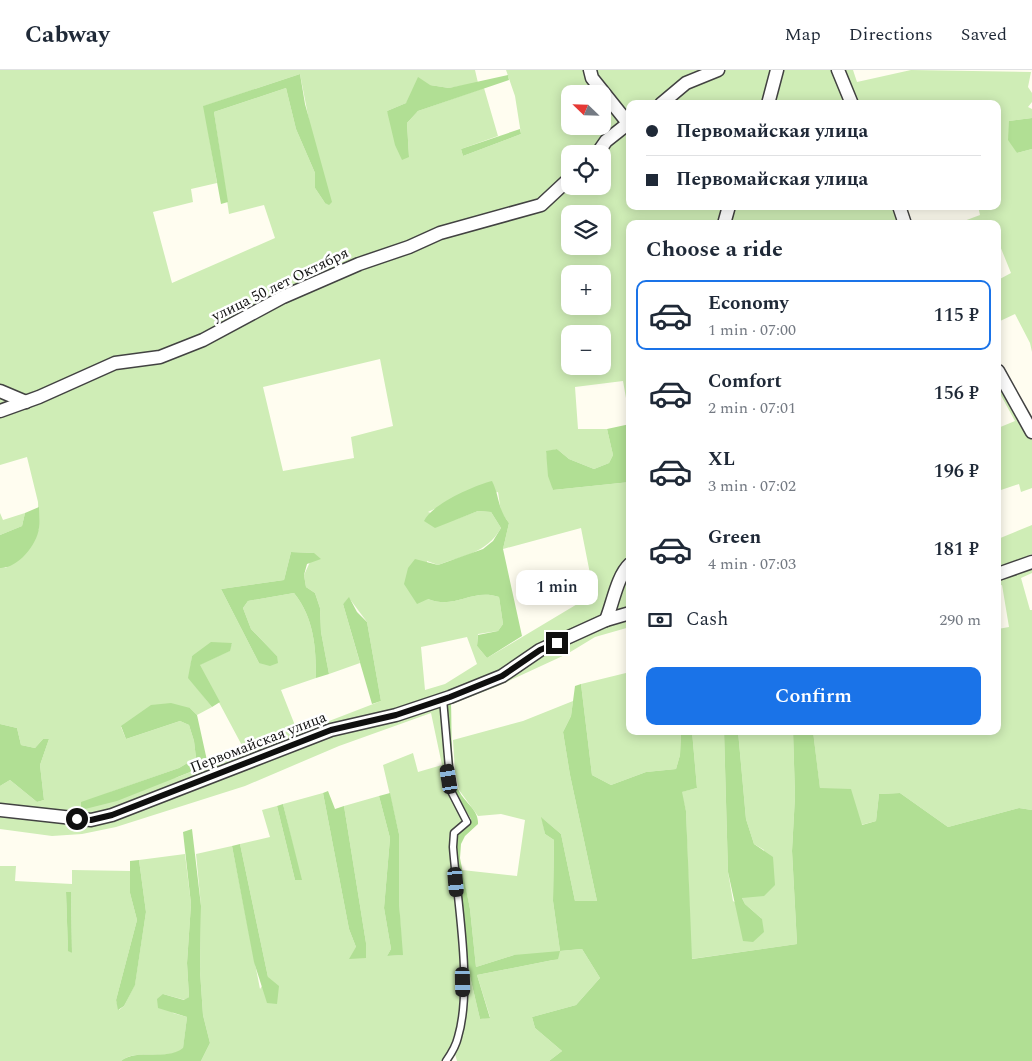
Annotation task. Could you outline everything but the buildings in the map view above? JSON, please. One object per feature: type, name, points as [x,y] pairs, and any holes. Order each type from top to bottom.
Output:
[{"type":"street","points":[[590,70],[592,78],[626,119]]},
{"type":"street","points":[[667,100],[686,84],[718,70]]},
{"type":"street","points":[[769,100],[777,70]]},
{"type":"street","points":[[838,70],[850,100]]},
{"type":"street","points":[[603,145],[626,125]]},
{"type":"street","name":"улица 50 лет Октября","points":[[0,410],[26,402],[115,363],[160,357],[195,343],[283,297],[358,264],[409,247],[440,233],[540,205],[561,186]]},
{"type":"street","points":[[1001,375],[1032,432]]},
{"type":"street","points":[[0,392],[26,402]]},
{"type":"street","points":[[1001,573],[1032,562]]},
{"type":"street","points":[[606,620],[614,601],[618,583],[626,570]]},
{"type":"street","name":"Первомайская улица","points":[[0,810],[91,820],[112,815],[331,730],[396,715],[502,676],[540,650],[606,620],[626,614]]},
{"type":"lane","points":[[443,699],[451,791],[467,822],[454,833],[453,847],[463,967],[464,1011],[458,1039],[446,1061]]},
{"type":"green space","points":[[0,70],[475,70],[478,83],[449,88],[430,85],[406,103],[387,111],[409,157],[407,123],[418,111],[484,88],[498,136],[461,149],[463,156],[521,134],[515,96],[506,70],[833,70],[845,100],[626,100],[626,210],[895,210],[899,220],[626,220],[626,398],[623,381],[575,387],[578,429],[607,429],[613,455],[609,463],[594,469],[569,459],[557,449],[546,452],[553,490],[626,482],[626,611],[489,678],[89,816],[0,807],[0,786],[10,780],[37,802],[44,800],[40,765],[49,739],[43,739],[35,748],[21,745],[17,728],[0,724],[0,568],[6,568],[39,529],[38,502],[27,457],[0,465]],"holes":[[[300,74],[325,203],[315,188],[315,173],[296,129],[286,88],[214,112],[229,214],[264,205],[275,238],[172,283],[153,212],[193,202],[191,189],[217,183],[204,106]],[[380,359],[393,426],[351,437],[354,458],[283,471],[263,387]],[[498,492],[501,512],[509,523],[503,549],[581,528],[594,594],[487,658],[477,646],[478,634],[498,631],[503,624],[499,597],[480,595],[447,602],[428,599],[427,561],[438,565],[474,552],[495,537],[501,528],[491,512],[478,511],[454,520],[428,512],[443,505]],[[291,552],[314,553],[304,575],[306,587],[315,593],[320,608],[321,632],[329,674],[360,663],[343,604],[349,598],[367,622],[381,701],[298,733],[281,690],[316,678],[314,644],[306,612],[294,593],[248,601],[243,608],[251,629],[277,656],[259,663],[221,589],[284,580]],[[467,637],[477,664],[445,684],[425,690],[421,647]],[[232,643],[229,651],[199,665],[246,753],[178,777],[108,793],[179,768],[196,758],[194,741],[189,725],[180,721],[126,739],[121,727],[190,708],[197,715],[212,707],[189,678],[192,656]]]},
{"type":"green space","points":[[843,70],[853,70],[857,82],[911,70],[1031,72],[1028,87],[1032,93],[1032,102],[1028,107],[1032,109],[1032,118],[1009,121],[1017,153],[1032,149],[1032,352],[1030,343],[1015,314],[1001,321],[1001,278],[1011,273],[1001,248],[1001,220],[967,220],[980,215],[979,210],[1001,210],[1001,100],[854,100]]},
{"type":"green space","points":[[300,74],[305,104],[332,202],[329,205],[325,203],[315,188],[315,173],[296,129],[286,88],[214,112],[228,202],[221,204],[203,106]]},
{"type":"green space","points":[[508,75],[509,80],[418,111],[407,123],[409,157],[402,160],[395,145],[387,111],[406,103],[418,77],[430,85],[449,88]]},
{"type":"green space","points":[[1032,118],[1032,149],[1017,153],[1008,140],[1009,121]]},
{"type":"green space","points":[[520,129],[521,134],[463,156],[461,149]]},
{"type":"green space","points":[[1001,383],[1032,440],[1032,488],[1021,492],[1019,484],[1001,490],[1001,427],[1015,421],[1001,395]]},
{"type":"green space","points":[[626,425],[626,482],[553,490],[548,476],[546,451],[557,449],[569,459],[594,469],[609,463],[613,455],[607,429]]},
{"type":"green space","points":[[492,481],[502,512],[509,523],[503,549],[522,636],[487,658],[477,646],[478,635],[498,631],[503,624],[499,597],[480,595],[447,602],[428,599],[417,604],[404,584],[408,568],[415,559],[438,565],[483,549],[493,541],[501,528],[491,512],[478,511],[435,528],[424,521],[435,508],[444,502],[464,491]]},
{"type":"green space","points":[[39,507],[39,528],[34,542],[25,555],[13,565],[0,568],[0,535],[22,526],[25,513]]},
{"type":"green space","points":[[0,513],[3,520],[25,513],[22,526],[0,535]]},
{"type":"green space","points":[[1032,525],[1032,554],[1001,568],[1001,538]]},
{"type":"green space","points":[[291,552],[314,553],[321,559],[307,564],[304,575],[306,587],[315,593],[320,608],[321,632],[329,674],[316,678],[314,644],[310,623],[306,612],[294,593],[248,601],[243,608],[251,629],[277,656],[278,663],[270,666],[259,663],[221,589],[284,580]]},
{"type":"green space","points":[[1032,564],[1032,573],[1021,578],[1030,610],[1032,610],[1032,810],[1019,808],[948,827],[900,793],[879,794],[876,821],[861,825],[820,789],[813,735],[1001,735],[1001,628],[1009,627],[1001,576]]},
{"type":"green space","points":[[349,597],[357,612],[367,622],[381,701],[372,704],[343,604]]},
{"type":"green space","points":[[626,619],[626,628],[595,637],[567,654],[498,686],[447,706],[446,702],[542,652]]},
{"type":"green space","points":[[211,642],[232,643],[230,651],[200,665],[220,702],[212,707],[188,678],[192,656]]},
{"type":"green space","points":[[626,673],[626,735],[681,735],[680,755],[676,769],[646,772],[611,785],[592,775],[581,684]]},
{"type":"green space","points":[[581,684],[592,775],[611,785],[646,772],[676,769],[680,755],[681,735],[692,735],[697,788],[682,792],[686,811],[692,959],[797,944],[792,851],[795,796],[793,735],[813,735],[820,788],[851,789],[862,825],[876,821],[879,794],[900,793],[948,827],[1019,808],[1032,810],[1032,1061],[549,1061],[562,1051],[535,1028],[532,1017],[576,1005],[600,978],[582,949],[560,951],[553,901],[554,840],[545,834],[541,817],[561,834],[575,901],[597,901],[570,775],[563,732],[571,716],[575,686]]},
{"type":"green space","points":[[573,701],[571,716],[563,732],[570,775],[597,901],[575,901],[561,834],[542,818],[545,834],[554,840],[553,901],[560,951],[582,949],[600,978],[576,1005],[532,1017],[535,1028],[562,1051],[549,1061],[457,1061],[455,1054],[466,1009],[465,955],[480,1019],[490,1017],[477,975],[553,960],[514,955],[476,967],[470,909],[462,870],[517,876],[525,820],[501,814],[478,816],[459,790],[455,772],[453,740],[523,721]]},
{"type":"green space","points":[[171,703],[190,708],[197,715],[208,765],[117,801],[81,810],[81,802],[179,768],[196,758],[194,741],[189,725],[180,721],[126,739],[121,726],[151,705]]},
{"type":"green space","points":[[441,704],[448,791],[464,819],[451,836],[449,846],[461,958],[459,1020],[453,1044],[442,1061],[201,1061],[210,1043],[203,1015],[200,971],[201,906],[196,854],[232,846],[260,989],[268,977],[240,844],[270,837],[262,810],[277,806],[295,880],[301,880],[283,804],[323,793],[349,929],[356,947],[366,943],[344,806],[379,796],[390,838],[384,908],[391,949],[387,956],[402,955],[399,902],[399,834],[383,765],[413,753],[418,772],[442,765],[431,713],[339,746],[245,786],[116,827],[82,834],[52,836],[0,829],[0,812],[91,822],[333,733]]},
{"type":"green space","points":[[451,704],[453,761],[456,783],[459,791],[478,819],[478,824],[465,836],[461,844],[460,858],[470,909],[476,967],[514,955],[560,951],[558,959],[477,975],[490,1018],[480,1019],[465,955],[455,836],[469,826],[471,819],[456,794],[452,781],[447,706]]},
{"type":"green space","points":[[0,724],[17,728],[21,745],[35,748],[43,739],[49,739],[40,765],[44,800],[37,802],[10,780],[0,786]]},
{"type":"green space","points":[[692,735],[724,735],[728,872],[733,901],[762,919],[745,904],[742,898],[764,850],[754,844],[746,819],[738,735],[793,735],[795,796],[792,851],[797,944],[691,959],[686,811],[681,792],[697,788]]},
{"type":"green space","points":[[724,735],[738,735],[746,819],[754,844],[773,857],[775,885],[764,896],[742,898],[745,904],[762,919],[764,932],[753,942],[743,941],[728,872]]},
{"type":"green space","points":[[328,791],[335,809],[344,806],[366,943],[366,958],[349,959],[356,947],[349,929],[323,793]]},
{"type":"green space","points":[[390,793],[399,834],[399,902],[403,955],[387,956],[391,949],[384,908],[390,838],[379,796]]},
{"type":"green space","points":[[283,804],[302,880],[295,880],[277,806]]},
{"type":"green space","points":[[192,829],[201,906],[200,971],[203,1015],[210,1043],[201,1061],[121,1061],[135,1055],[169,1054],[183,1048],[187,1017],[158,1008],[157,999],[163,994],[184,1000],[189,997],[187,963],[191,904],[183,832]]},
{"type":"green space","points":[[240,844],[268,977],[279,986],[277,1004],[267,1003],[254,962],[232,846]]},
{"type":"green space","points":[[185,854],[191,904],[187,963],[189,997],[185,1000],[163,994],[173,1013],[187,1017],[183,1049],[169,1054],[135,1055],[121,1061],[0,1061],[0,866],[16,866],[15,881],[72,884],[72,870],[131,871],[130,893],[137,920],[116,1000],[119,1010],[124,1006],[135,984],[146,912],[139,860]],"holes":[[[66,892],[71,893],[72,953],[68,950]]]},
{"type":"green space","points":[[139,860],[146,912],[135,985],[124,1006],[118,1010],[116,1000],[137,920],[130,893],[130,861]]},
{"type":"green space","points":[[66,892],[71,892],[72,953],[68,951]]},
{"type":"route","points":[[77,819],[91,820],[112,815],[331,730],[396,715],[450,697],[502,676],[540,650],[557,643]]}]
